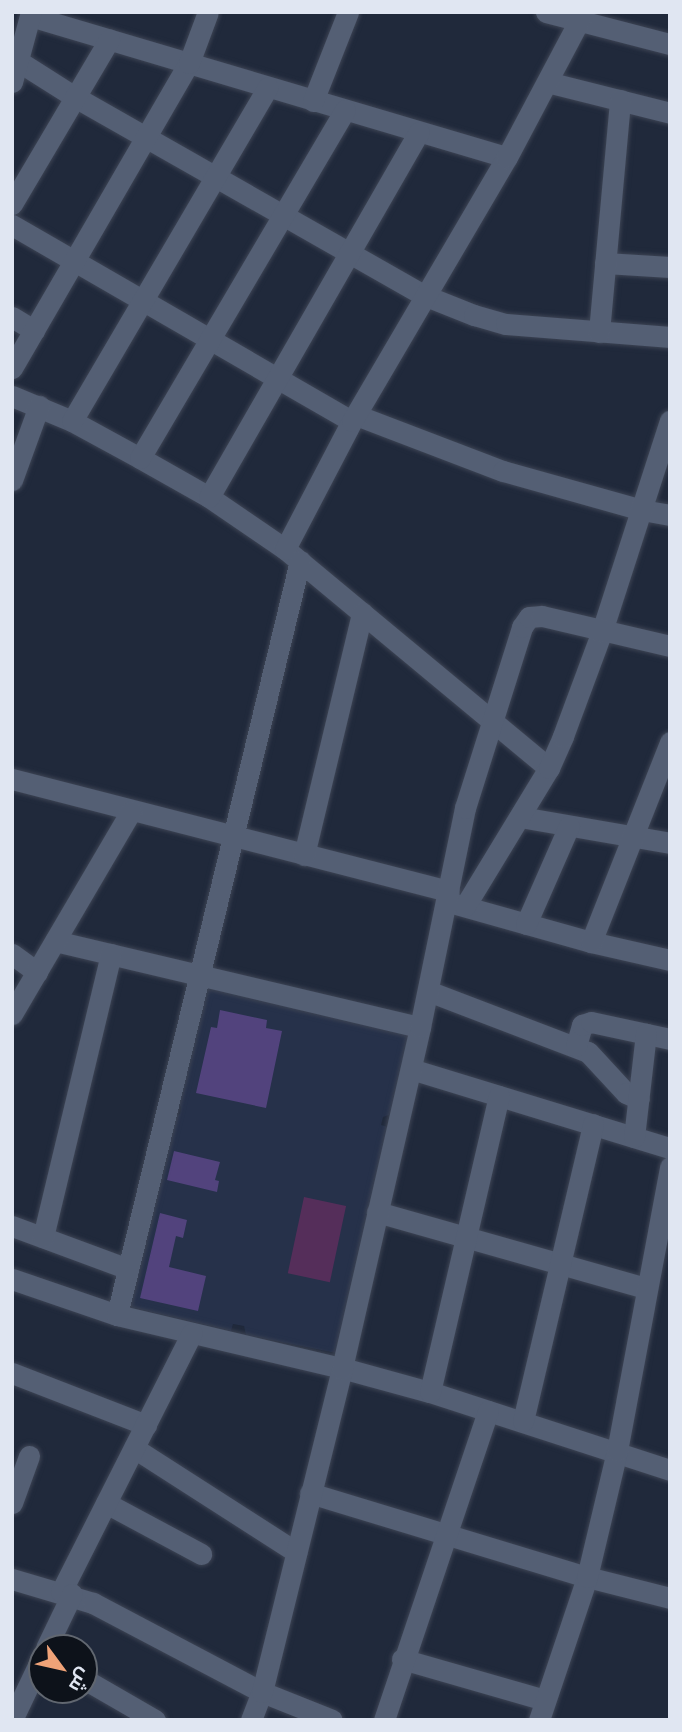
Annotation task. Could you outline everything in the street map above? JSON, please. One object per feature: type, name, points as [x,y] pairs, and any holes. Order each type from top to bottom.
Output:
[{"type":"street","points":[[12,368],[189,63],[208,12]]},
{"type":"street","points":[[313,101],[348,12]]},
{"type":"street","points":[[546,12],[670,44]]},
{"type":"street","points":[[12,82],[31,14],[108,40],[507,157]]},
{"type":"street","points":[[117,1315],[233,837],[292,555],[354,418],[507,157],[579,21]]},
{"type":"street","points":[[12,204],[108,40]]},
{"type":"street","points":[[18,61],[75,97],[426,296],[506,324],[670,337]]},
{"type":"street","points":[[547,82],[670,113]]},
{"type":"street","points":[[72,421],[268,87]]},
{"type":"street","points":[[599,332],[620,100]]},
{"type":"street","points":[[140,458],[345,110]]},
{"type":"street","points":[[209,497],[419,132]]},
{"type":"street","points":[[12,225],[277,377],[354,418],[503,471],[642,510],[670,514]]},
{"type":"street","points":[[605,263],[670,267]]},
{"type":"street","points":[[12,317],[34,330]]},
{"type":"street","points":[[12,396],[72,421],[209,497],[292,555],[549,768]]},
{"type":"street","points":[[12,480],[39,406]]},
{"type":"street","points":[[453,900],[520,817],[549,768],[602,631],[670,421]]},
{"type":"street","points":[[303,855],[362,613]]},
{"type":"street","points":[[251,1720],[262,1692],[342,1368],[428,991],[453,900],[465,808],[522,627],[529,617],[542,616],[670,646]]},
{"type":"street","points":[[590,942],[670,742]]},
{"type":"street","points":[[12,779],[303,855],[526,924],[670,960]]},
{"type":"street","points":[[12,1014],[131,811]]},
{"type":"street","points":[[520,817],[670,844]]},
{"type":"street","points":[[526,924],[569,826]]},
{"type":"street","points":[[55,941],[420,1027]]},
{"type":"street","points":[[12,954],[37,972]]},
{"type":"street","points":[[43,1237],[111,954]]},
{"type":"street","points":[[428,991],[576,1046],[596,1057],[626,1093],[639,1099]]},
{"type":"street","points":[[576,1046],[585,1022],[670,1039]]},
{"type":"street","points":[[634,1137],[646,1034]]},
{"type":"street","points":[[411,1069],[670,1148]]},
{"type":"street","points":[[430,1392],[499,1096]]},
{"type":"street","points":[[523,1421],[593,1124]]},
{"type":"street","points":[[402,1659],[542,1710],[586,1577],[617,1451],[670,1167]]},
{"type":"street","points":[[377,1212],[646,1287]]},
{"type":"street","points":[[12,1226],[128,1269]]},
{"type":"street","points":[[12,1279],[117,1315],[342,1368],[430,1392],[670,1470]]},
{"type":"street","points":[[51,1634],[106,1503],[192,1333]]},
{"type":"street","points":[[12,1373],[146,1425]]},
{"type":"street","points":[[384,1720],[402,1659],[488,1410]]},
{"type":"street","points":[[134,1448],[296,1552]]},
{"type":"street","points":[[12,1503],[29,1456]]},
{"type":"street","points":[[310,1493],[586,1577],[670,1598]]},
{"type":"street","points":[[106,1503],[201,1554]]},
{"type":"street","points":[[12,1579],[67,1593],[262,1692],[331,1720]]},
{"type":"street","points":[[12,1720],[28,1686]]},
{"type":"street","points":[[98,1687],[151,1719]]},
{"type":"shaded area","points":[[203,986],[409,1035],[392,1114],[383,1117],[381,1125],[388,1127],[336,1353],[246,1335],[244,1326],[233,1324],[231,1331],[130,1307],[174,1117],[180,1114],[181,1107],[176,1101]]},
{"type":"shaded area","points":[[304,1197],[346,1206],[330,1282],[288,1273]]},
{"type":"building","points":[[220,1010],[267,1020],[266,1028],[282,1031],[266,1108],[196,1093],[211,1027],[217,1028]]},
{"type":"building","points":[[174,1151],[220,1162],[215,1180],[219,1181],[217,1192],[167,1180]]},
{"type":"building","points":[[160,1213],[187,1220],[183,1238],[176,1236],[169,1267],[206,1276],[198,1311],[140,1298]]}]
